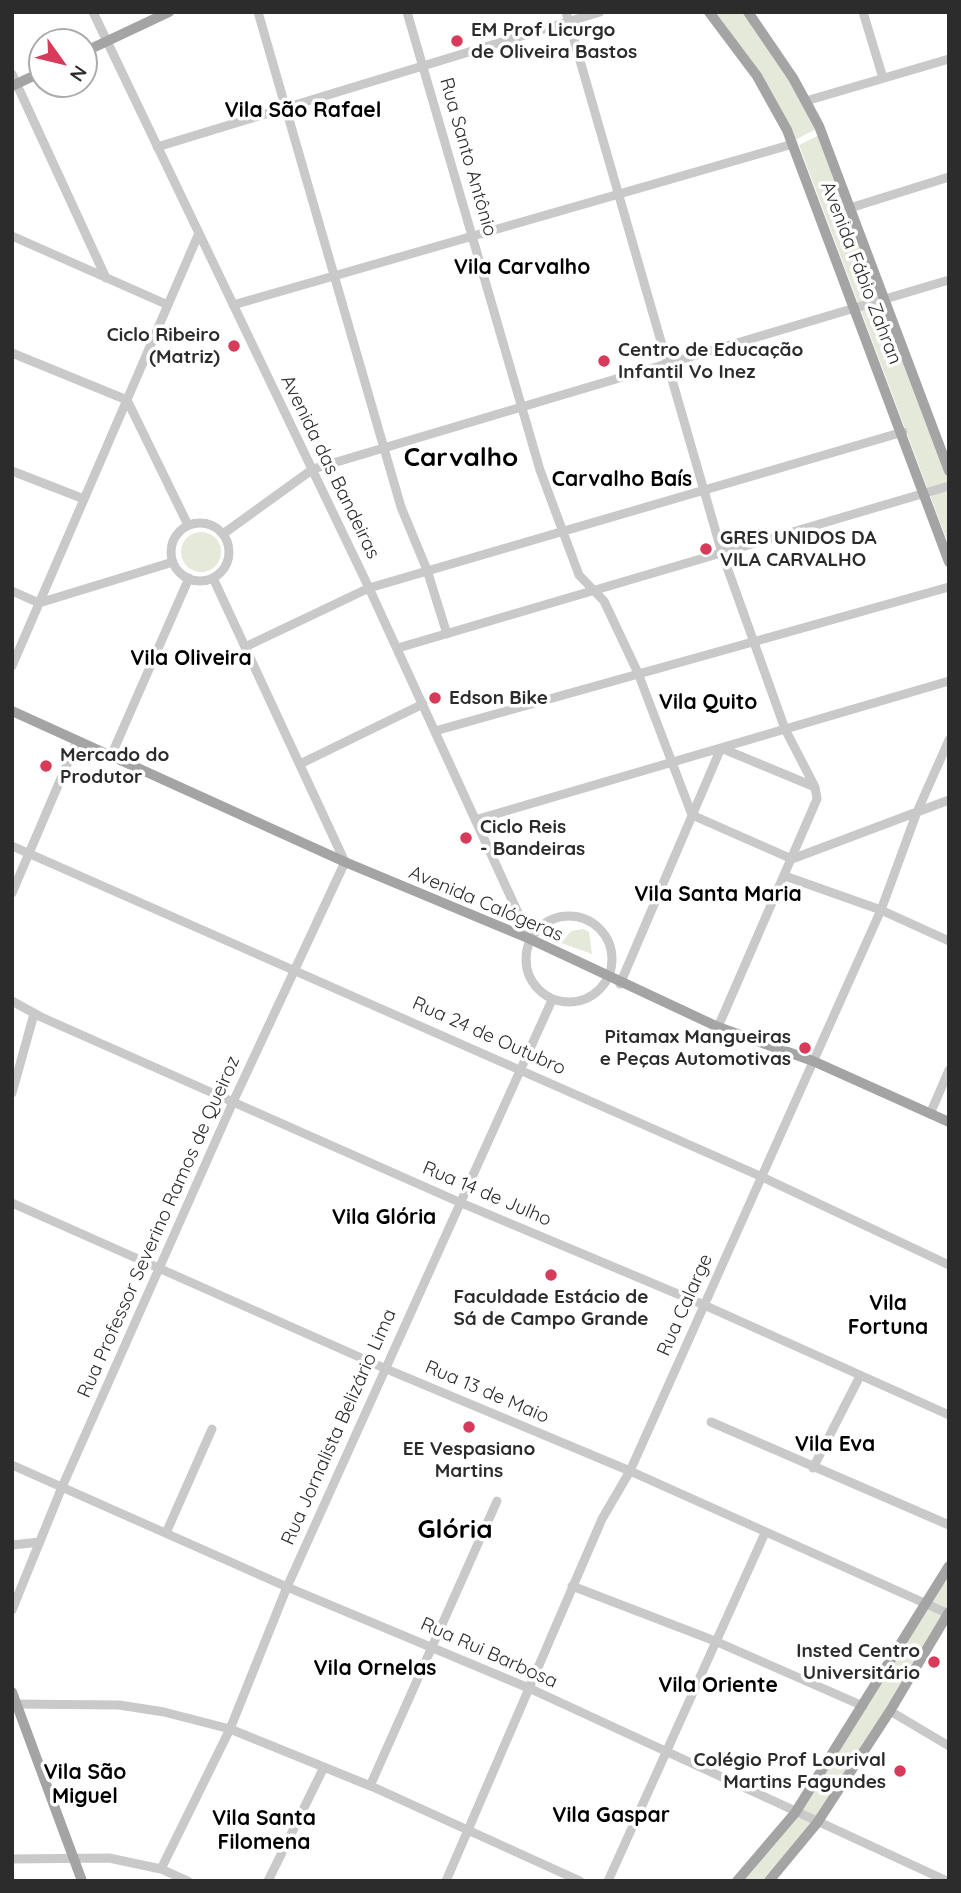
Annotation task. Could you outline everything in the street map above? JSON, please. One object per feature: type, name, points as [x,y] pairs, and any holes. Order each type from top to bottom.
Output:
[{"type":"main road","points":[[98,45],[169,12]]},
{"type":"main road","name":"Avenida Fábio Zahran","points":[[709,12],[757,76],[793,144],[949,562]]},
{"type":"main road","name":"Avenida Fábio Zahran","points":[[748,12],[806,101],[850,208],[949,471]]},
{"type":"main road","name":"Avenida Calógeras","points":[[12,710],[345,862],[530,939],[620,984],[718,1027],[813,1061],[949,1122]]},
{"type":"main road","points":[[737,1881],[795,1813],[949,1566]]},
{"type":"main road","points":[[769,1881],[817,1823],[890,1711],[948,1613]]},
{"type":"main road","points":[[13,1700],[82,1881]]},
{"type":"street","name":"Avenida das Bandeiras","points":[[93,12],[398,648],[530,939]]},
{"type":"street","points":[[258,12],[382,446],[447,634]]},
{"type":"street","name":"Rua Santo Antônio","points":[[407,12],[522,406],[562,532],[579,575],[597,591],[638,673],[692,816]]},
{"type":"street","points":[[157,147],[423,66],[568,17],[600,12]]},
{"type":"street","points":[[863,12],[883,78]]},
{"type":"street","points":[[568,17],[722,554],[785,729],[815,787],[815,806],[718,1027]]},
{"type":"street","points":[[806,101],[948,62]]},
{"type":"street","points":[[14,82],[106,278]]},
{"type":"street","points":[[233,305],[793,144]]},
{"type":"street","points":[[850,208],[949,177]]},
{"type":"street","points":[[12,666],[199,233]]},
{"type":"street","points":[[12,236],[168,305]]},
{"type":"street","points":[[223,534],[313,468],[856,310],[949,280]]},
{"type":"street","points":[[12,354],[127,400],[188,526]]},
{"type":"street","points":[[245,647],[369,588],[902,432]]},
{"type":"street","points":[[12,471],[84,499]]},
{"type":"street","points":[[398,648],[949,486]]},
{"type":"street","points":[[211,525],[223,534],[228,543],[226,563],[213,578],[198,581],[189,578],[173,562],[172,545],[181,530],[188,526],[211,525]]},
{"type":"street","points":[[12,591],[39,603],[173,562]]},
{"type":"street","points":[[111,756],[189,578]]},
{"type":"street","points":[[213,578],[345,862]]},
{"type":"street","points":[[435,732],[949,587]]},
{"type":"street","points":[[475,820],[674,764],[949,681]]},
{"type":"street","points":[[300,764],[423,704]]},
{"type":"street","name":"Rua Calarge","points":[[446,1881],[602,1519],[630,1471],[881,910],[917,812],[949,740]]},
{"type":"street","points":[[12,893],[77,741]]},
{"type":"street","points":[[721,748],[815,787]]},
{"type":"street","points":[[620,984],[721,748]]},
{"type":"street","points":[[692,816],[792,859],[949,800]]},
{"type":"street","name":"Rua 24 de Outubro","points":[[12,846],[521,1069],[760,1176],[949,1265]]},
{"type":"street","name":"Rua Professor Severino Ramos de Queiroz","points":[[12,1610],[62,1487],[159,1268],[345,862]]},
{"type":"street","points":[[785,876],[881,910],[949,941]]},
{"type":"street","points":[[562,916],[589,920],[608,939],[612,952],[608,978],[601,989],[578,1002],[552,1000],[531,981],[526,960],[530,939],[549,920],[562,916]]},
{"type":"street","name":"Rua Jornalista Belizário Lima","points":[[161,1869],[230,1730],[287,1587],[552,1000]]},
{"type":"street","name":"Rua 14 de Julho","points":[[12,1001],[34,1014],[459,1202],[704,1305],[949,1415]]},
{"type":"street","points":[[12,1093],[34,1014]]},
{"type":"street","points":[[930,1114],[949,1070]]},
{"type":"street","name":"Rua 13 de Maio","points":[[12,1203],[384,1368],[630,1471],[948,1613]]},
{"type":"street","points":[[813,1468],[860,1376]]},
{"type":"street","points":[[711,1422],[949,1525]]},
{"type":"street","points":[[166,1533],[212,1429]]},
{"type":"street","name":"Rua Rui Barbosa","points":[[12,1465],[287,1587],[531,1689],[947,1881]]},
{"type":"street","points":[[369,1786],[497,1501]]},
{"type":"street","points":[[608,1881],[765,1533]]},
{"type":"street","points":[[12,1545],[40,1542]]},
{"type":"street","points":[[572,1586],[715,1641],[863,1706]]},
{"type":"street","points":[[13,1700],[118,1705],[164,1712],[230,1730],[369,1786],[580,1881]]},
{"type":"street","points":[[890,1711],[949,1746]]},
{"type":"street","points":[[268,1881],[324,1767]]},
{"type":"street","points":[[12,1859],[73,1857],[138,1862],[188,1881]]},
{"type":"shaded area","points":[[713,12],[745,12],[774,53],[816,129],[795,140],[757,69]]},
{"type":"shaded area","points":[[819,135],[949,479],[949,546],[799,145]]},
{"type":"shaded area","points":[[201,532],[215,538],[221,552],[215,566],[201,572],[187,566],[181,552],[187,538]]},
{"type":"shaded area","points":[[583,929],[589,932],[592,954],[561,943],[571,931]]},
{"type":"shaded area","points":[[949,1566],[949,1612],[834,1795],[769,1881],[737,1881],[770,1845]]},
{"type":"place","name":"EM Prof Licurgo de Oliveira Bastos","points":[[457,41]]},
{"type":"place","name":"Ciclo Ribeiro (Matriz)","points":[[234,346]]},
{"type":"place","name":"Centro de Educação Infantil Vo Inez","points":[[604,361]]},
{"type":"place","name":"GRES UNIDOS DA VILA CARVALHO","points":[[706,549]]},
{"type":"place","name":"Edson Bike","points":[[435,698]]},
{"type":"place","name":"Mercado do Produtor","points":[[46,766]]},
{"type":"place","name":"Ciclo Reis - Bandeiras","points":[[466,838]]},
{"type":"place","name":"Pitamax Mangueiras e Peças Automotivas","points":[[805,1048]]},
{"type":"place","name":"Faculdade Estácio de Sá de Campo Grande","points":[[551,1275]]},
{"type":"place","name":"EE Vespasiano Martins","points":[[469,1427]]},
{"type":"place","name":"Insted Centro Universitário","points":[[934,1662]]},
{"type":"place","name":"Colégio Prof Lourival Martins Fagundes","points":[[900,1771]]},
{"type":"district","name":"Vila São Rafael","points":[[303,111]]},
{"type":"district","name":"Vila Carvalho","points":[[522,268]]},
{"type":"district","name":"Carvalho","points":[[461,458]]},
{"type":"district","name":"Carvalho Baís","points":[[622,480]]},
{"type":"district","name":"Vila Oliveira","points":[[191,659]]},
{"type":"district","name":"Vila Quito","points":[[708,703]]},
{"type":"district","name":"Vila Santa Maria","points":[[718,895]]},
{"type":"district","name":"Vila Glória","points":[[384,1218]]},
{"type":"district","name":"Vila Fortuna","points":[[888,1316]]},
{"type":"district","name":"Vila Eva","points":[[835,1445]]},
{"type":"district","name":"Glória","points":[[455,1530]]},
{"type":"district","name":"Vila Ornelas","points":[[375,1669]]},
{"type":"district","name":"Vila Oriente","points":[[718,1686]]},
{"type":"district","name":"Vila São Miguel","points":[[85,1785]]},
{"type":"district","name":"Vila Gaspar","points":[[611,1816]]},
{"type":"district","name":"Vila Santa Filomena","points":[[264,1831]]}]
